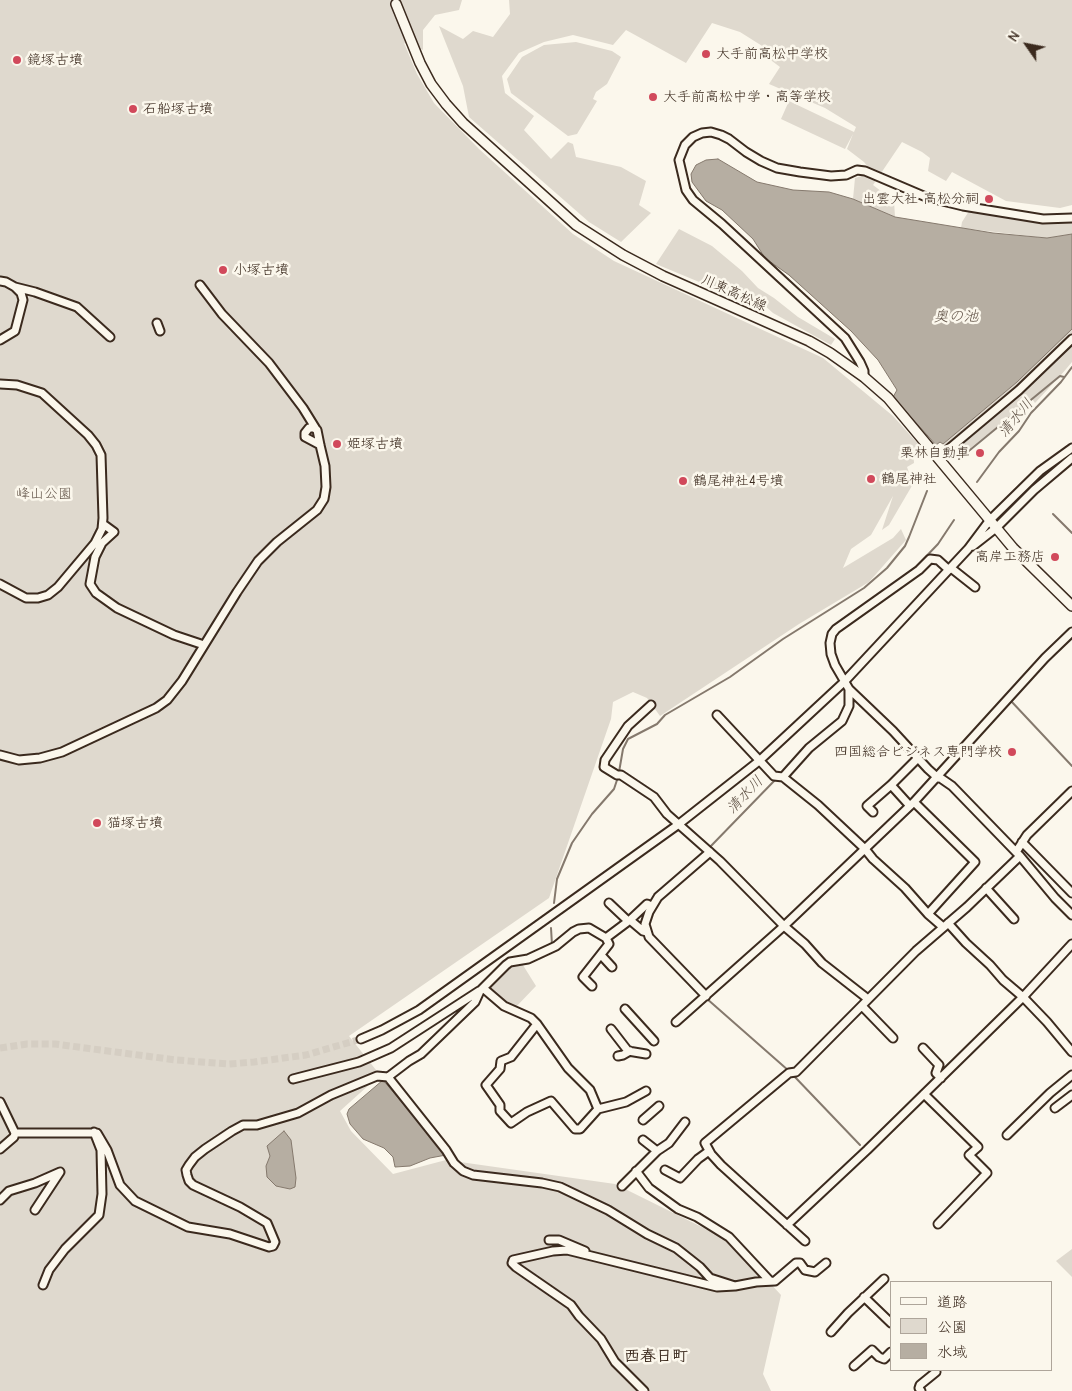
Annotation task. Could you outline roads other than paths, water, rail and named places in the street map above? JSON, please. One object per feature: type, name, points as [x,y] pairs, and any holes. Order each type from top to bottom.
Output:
[{"type":"main road","name":"川東高松線","points":[[396,4],[420,63],[431,84],[446,104],[463,123],[576,225],[623,255],[663,276],[809,341],[842,360],[888,398],[989,521],[1072,606]]},
{"type":"street","points":[[864,377],[864,371],[860,362],[845,338],[694,200],[686,190],[679,160],[684,145],[693,137],[711,132],[721,135],[753,157],[777,168],[831,176],[846,175],[857,170],[865,171],[926,197],[963,206],[1043,219],[1072,218]]},
{"type":"street","points":[[0,281],[77,307],[110,337]]},
{"type":"street","points":[[0,755],[19,760],[40,758],[62,752],[156,708],[167,700],[182,681],[258,561],[277,542],[317,510],[324,499],[326,486],[325,466],[317,430],[269,363],[222,314],[200,285]]},
{"type":"street","points":[[0,340],[15,331],[18,322],[23,300],[21,293],[16,287]]},
{"type":"street","points":[[157,323],[160,331]]},
{"type":"street","points":[[938,458],[1019,390],[1072,341]]},
{"type":"street","points":[[0,384],[17,385],[42,393],[83,428],[96,444],[101,455],[103,524],[95,543],[58,587],[48,595],[38,598],[26,598],[0,584]]},
{"type":"street","points":[[317,430],[312,427],[308,428],[304,433],[305,437],[320,446]]},
{"type":"street","points":[[361,1040],[418,1010],[679,824],[759,761],[844,682],[950,569],[989,521],[1040,471],[1072,448]]},
{"type":"street","points":[[968,549],[996,528],[1034,490],[1072,458]]},
{"type":"street","points":[[103,524],[114,532],[102,543],[95,557],[90,584],[96,593],[117,608],[174,635],[204,645]]},
{"type":"street","points":[[975,587],[938,560],[930,559],[919,570],[836,629],[832,634],[830,642],[831,654],[849,689],[938,777],[952,786],[1018,854],[1055,898],[1072,914]]},
{"type":"street","points":[[676,1022],[784,926],[912,804],[1045,658],[1072,632]]},
{"type":"street","points":[[779,776],[842,721],[849,706],[849,689]]},
{"type":"street","points":[[651,705],[628,726],[605,760],[604,767],[622,776],[654,797],[667,814],[805,944],[822,963],[868,999]]},
{"type":"street","points":[[717,715],[759,761],[818,805],[865,849],[873,859],[906,888],[928,914],[946,925],[990,965],[1047,1022],[1072,1052]]},
{"type":"street","points":[[873,812],[867,806],[918,758]]},
{"type":"street","points":[[891,785],[975,862],[928,914]]},
{"type":"street","points":[[805,1241],[721,1165],[705,1143],[789,1073],[796,1072],[916,951],[986,888],[1018,854],[1022,842],[1030,831],[1072,791]]},
{"type":"street","points":[[1022,842],[1072,893]]},
{"type":"street","points":[[606,938],[649,905],[707,850]]},
{"type":"street","points":[[986,888],[1014,919]]},
{"type":"street","points":[[609,903],[645,931],[706,996]]},
{"type":"street","points":[[645,931],[649,905]]},
{"type":"street","points":[[293,1079],[352,1064],[391,1048],[481,989],[506,965],[528,959],[556,946],[579,929],[589,928],[606,938],[609,944],[583,977],[592,986]]},
{"type":"street","points":[[787,1224],[941,1078],[1023,997],[1072,944]]},
{"type":"street","points":[[601,955],[612,967]]},
{"type":"street","points":[[481,989],[504,1006],[531,1018],[537,1024],[568,1068],[590,1090],[598,1109]]},
{"type":"street","points":[[15,1133],[97,1132],[103,1140],[120,1185],[135,1201],[188,1226],[230,1234],[269,1248],[275,1242],[267,1223],[240,1206],[192,1185],[186,1170],[188,1165],[205,1149],[243,1126],[257,1125],[298,1113],[366,1079],[377,1076],[388,1077],[421,1054],[475,1002],[481,989]]},
{"type":"street","points":[[862,1006],[893,1038]]},
{"type":"street","points":[[625,1009],[654,1041]]},
{"type":"street","points":[[537,1024],[511,1057],[501,1061],[500,1069],[486,1085],[500,1105],[500,1111],[511,1123],[551,1101],[575,1128],[580,1129],[598,1109],[626,1102],[646,1091]]},
{"type":"street","points":[[611,1029],[628,1051],[646,1054]]},
{"type":"street","points":[[923,1048],[939,1065],[936,1072],[941,1078]]},
{"type":"street","points":[[618,1056],[630,1051]]},
{"type":"street","points":[[1007,1135],[1072,1075]]},
{"type":"street","points":[[388,1077],[446,1150],[454,1163],[463,1171],[560,1187],[608,1210],[647,1234],[676,1248],[700,1267],[710,1278],[735,1286]]},
{"type":"street","points":[[924,1094],[978,1147],[969,1155],[987,1173],[938,1224]]},
{"type":"street","points":[[1055,1108],[1072,1096]]},
{"type":"street","points":[[0,1102],[15,1133]]},
{"type":"street","points":[[643,1120],[659,1106]]},
{"type":"street","points":[[622,1186],[656,1151],[669,1143],[685,1122]]},
{"type":"street","points":[[43,1285],[49,1270],[65,1249],[99,1215],[102,1194],[100,1150],[94,1132]]},
{"type":"street","points":[[0,1149],[14,1137],[15,1133]]},
{"type":"street","points":[[643,1140],[656,1151]]},
{"type":"street","points":[[665,1170],[680,1178],[709,1150]]},
{"type":"street","points":[[636,1171],[649,1188],[678,1209],[729,1237],[770,1281]]},
{"type":"street","points":[[0,1200],[9,1191],[41,1181],[60,1172],[35,1210]]},
{"type":"street","points":[[549,1240],[559,1240],[602,1258],[630,1267],[671,1275],[708,1286],[735,1286],[775,1281],[796,1263],[800,1263],[805,1270],[815,1272],[826,1263]]},
{"type":"street","points":[[602,1258],[567,1250],[553,1251],[513,1260],[512,1263],[571,1304],[600,1339],[615,1362],[644,1391]]},
{"type":"street","points":[[830,1332],[884,1279]]},
{"type":"street","points":[[864,1297],[890,1322]]},
{"type":"street","points":[[854,1366],[872,1350],[884,1359],[890,1353]]},
{"type":"street","points":[[919,1390],[924,1381],[936,1372]]},
{"type":"water","name":"奥の池","points":[[718,159],[757,182],[793,190],[829,192],[853,199],[895,217],[993,233],[1047,238],[1072,234],[1072,329],[1017,382],[943,444],[940,442],[936,445],[893,397],[897,390],[878,360],[851,331],[789,275],[765,258],[753,239],[722,210],[706,201],[692,182],[691,174],[696,165],[706,160]]},
{"type":"water","points":[[383,1080],[446,1155],[430,1158],[410,1166],[395,1167],[393,1157],[384,1148],[363,1139],[350,1124],[347,1114],[349,1109]]},
{"type":"water","points":[[284,1131],[291,1140],[296,1178],[295,1187],[290,1189],[276,1186],[267,1177],[266,1166],[270,1156],[267,1146]]},
{"type":"waterway","name":"清水川","points":[[977,482],[999,452],[1019,431],[1031,413],[1061,382],[1072,367]]},
{"type":"waterway","points":[[959,459],[1060,376],[1064,377]]},
{"type":"waterway","points":[[619,772],[623,749],[628,739],[657,724],[665,715],[730,677],[783,639],[864,588],[887,568],[905,546],[927,491]]},
{"type":"waterway","points":[[1053,514],[1072,533]]},
{"type":"waterway","name":"清水川","points":[[893,584],[916,567],[938,544],[954,520]]},
{"type":"waterway","name":"清水川","points":[[828,654],[826,642],[832,628],[877,596]]},
{"type":"waterway","points":[[1011,701],[1072,766]]},
{"type":"waterway","points":[[554,903],[557,879],[572,843],[592,814],[614,789],[618,777]]},
{"type":"waterway","name":"清水川","points":[[709,848],[777,778]]},
{"type":"waterway","name":"清水川","points":[[651,902],[657,894]]},
{"type":"waterway","points":[[551,928],[552,945]]},
{"type":"waterway","points":[[706,998],[789,1071]]},
{"type":"waterway","points":[[793,1075],[860,1145]]},
{"type":"tunnel","points":[[0,1048],[27,1044],[55,1044],[176,1060],[229,1064],[306,1055],[361,1039]]},
{"type":"place","name":"大手前高松中学校","points":[[706,54]]},
{"type":"place","name":"鏡塚古墳","points":[[17,60]]},
{"type":"place","name":"大手前高松中学・高等学校","points":[[653,97]]},
{"type":"place","name":"石船塚古墳","points":[[133,109]]},
{"type":"place","name":"出雲大社 高松分祠","points":[[989,199]]},
{"type":"place","name":"小塚古墳","points":[[223,270]]},
{"type":"place","name":"姫塚古墳","points":[[337,444]]},
{"type":"place","name":"栗林自動車","points":[[980,453]]},
{"type":"place","name":"鶴尾神社","points":[[871,479]]},
{"type":"place","name":"鶴尾神社4号墳","points":[[683,481]]},
{"type":"place","name":"高岸工務店","points":[[1055,557]]},
{"type":"place","name":"四国総合ビジネス専門学校","points":[[1012,752]]},
{"type":"place","name":"猫塚古墳","points":[[97,823]]},
{"type":"district","name":"西春日町","points":[[656,1356]]},
{"type":"park label","name":"峰山公園","points":[[44,494]]}]
